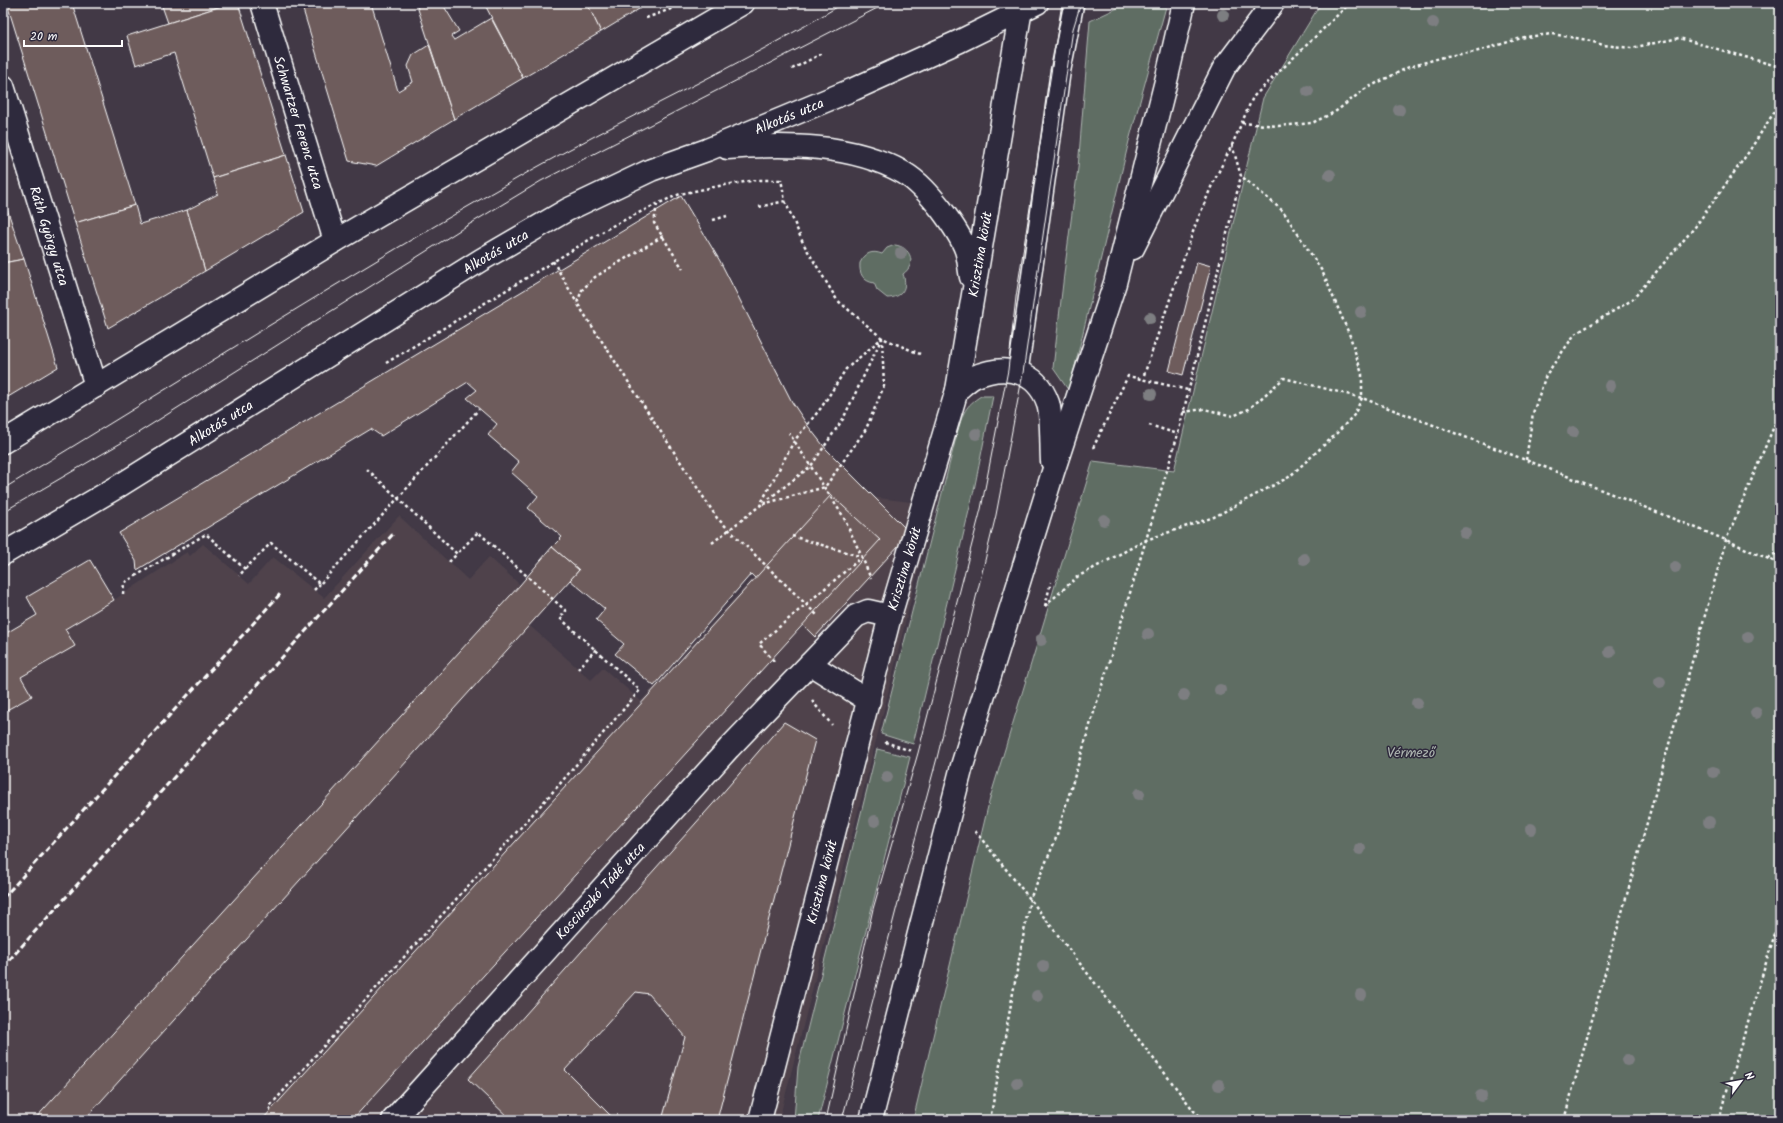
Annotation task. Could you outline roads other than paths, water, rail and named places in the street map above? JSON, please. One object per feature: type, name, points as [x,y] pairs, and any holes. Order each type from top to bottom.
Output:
[{"type":"street","name":"Schwartzer Ferenc utca","points":[[262,3],[335,241]]},
{"type":"street","points":[[3,442],[335,241],[743,3]]},
{"type":"street","points":[[871,1120],[962,766],[1053,472],[1115,282],[1184,3]]},
{"type":"street","points":[[1115,282],[1224,68],[1273,3]]},
{"type":"street","name":"Alkotás utca","points":[[3,554],[119,486],[481,260],[567,210],[651,170],[707,150],[854,89],[960,41],[1026,5]]},
{"type":"street","name":"Krisztina körút","points":[[760,1120],[890,616],[957,390],[1026,5]]},
{"type":"street","name":"Ráth György utca","points":[[3,86],[96,386]]},
{"type":"street","points":[[707,150],[763,146],[821,148],[869,157],[905,174],[928,192],[950,221],[966,250],[974,293]]},
{"type":"street","points":[[957,390],[974,378],[989,373],[1008,370],[1023,373],[1039,386],[1048,403],[1053,472]]},
{"type":"street","name":"Kosciuszkó Tádé utca","points":[[392,1120],[729,748],[837,635],[856,616],[868,611],[890,616]]},
{"type":"street","points":[[810,664],[869,701]]},
{"type":"lane","points":[[1018,372],[1060,74],[1074,3]]},
{"type":"tram line","points":[[3,489],[463,209],[608,129],[805,26],[844,3]]},
{"type":"tram line","points":[[3,512],[133,436],[460,230],[541,181],[887,3]]},
{"type":"tram line","points":[[826,1120],[873,909],[918,753],[981,509],[1008,370],[1016,297],[1062,3]]},
{"type":"tram line","points":[[842,1120],[937,758],[996,515],[1023,373],[1073,29],[1081,3]]},
{"type":"railway","points":[[3,967],[394,533]]},
{"type":"railway","points":[[3,898],[281,593]]},
{"type":"park label","name":"Vérmező","points":[[1411,752]]}]
